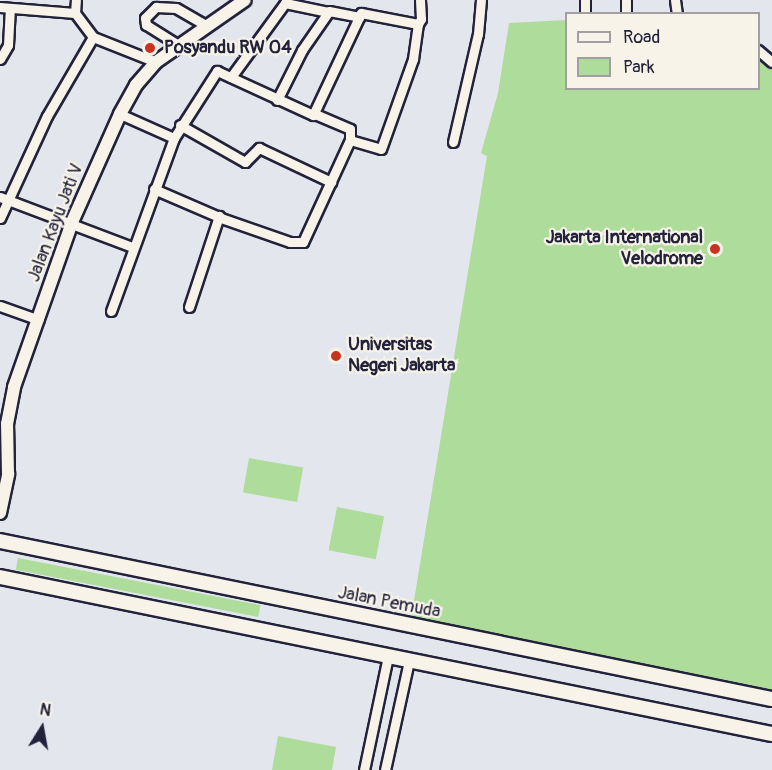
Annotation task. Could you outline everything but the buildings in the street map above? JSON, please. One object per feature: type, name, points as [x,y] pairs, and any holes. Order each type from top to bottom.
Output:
[{"type":"main road","name":"Jalan Pemuda","points":[[0,541],[772,699]]},
{"type":"main road","points":[[0,577],[772,734]]},
{"type":"street","points":[[76,0],[75,13],[93,38],[156,62]]},
{"type":"street","name":"Jalan Kayu Jati V","points":[[0,513],[8,474],[9,403],[72,222],[120,114],[135,85],[156,62],[245,0]]},
{"type":"street","points":[[350,140],[381,149],[413,59],[418,24],[421,19],[420,0]]},
{"type":"street","points":[[453,142],[478,34],[481,0]]},
{"type":"street","points":[[626,0],[626,11]]},
{"type":"street","points":[[231,77],[285,3],[359,17]]},
{"type":"street","points":[[180,46],[146,25],[145,18],[156,7],[176,8],[207,26]]},
{"type":"street","points":[[0,8],[75,13]]},
{"type":"street","points":[[0,59],[8,45],[10,8]]},
{"type":"street","points":[[276,100],[302,50],[328,12]]},
{"type":"street","points":[[315,114],[359,17],[364,12],[418,24]]},
{"type":"street","points":[[0,218],[4,198],[47,116],[93,38]]},
{"type":"street","points":[[760,51],[772,62]]},
{"type":"street","points":[[111,311],[132,247],[154,189],[174,138],[214,73],[221,72],[276,100],[350,129],[350,140],[303,242],[290,242],[154,189]]},
{"type":"street","points":[[120,114],[174,138]]},
{"type":"street","points":[[180,125],[244,162],[259,148],[331,182]]},
{"type":"street","points":[[4,198],[72,222],[132,247]]},
{"type":"street","points":[[189,307],[219,216]]},
{"type":"street","points":[[0,306],[39,320]]},
{"type":"street","points":[[364,770],[388,656]]},
{"type":"street","points":[[385,770],[399,693],[409,661]]},
{"type":"street","points":[[380,690],[399,693]]},
{"type":"green space","points":[[565,20],[565,90],[760,90],[760,56],[772,64],[772,699],[410,625],[487,156],[481,153],[498,93],[509,23]]},
{"type":"green space","points":[[249,458],[303,468],[297,502],[243,492]]},
{"type":"green space","points":[[337,507],[384,516],[376,559],[329,550]]},
{"type":"green space","points":[[18,558],[260,605],[258,617],[16,570]]},
{"type":"green space","points":[[278,736],[336,747],[332,770],[272,770]]},
{"type":"place","name":"Posyandu RW 04","points":[[150,48]]},
{"type":"place","name":"Jakarta International Velodrome","points":[[715,249]]},
{"type":"place","name":"Universitas Negeri Jakarta","points":[[336,356]]}]
